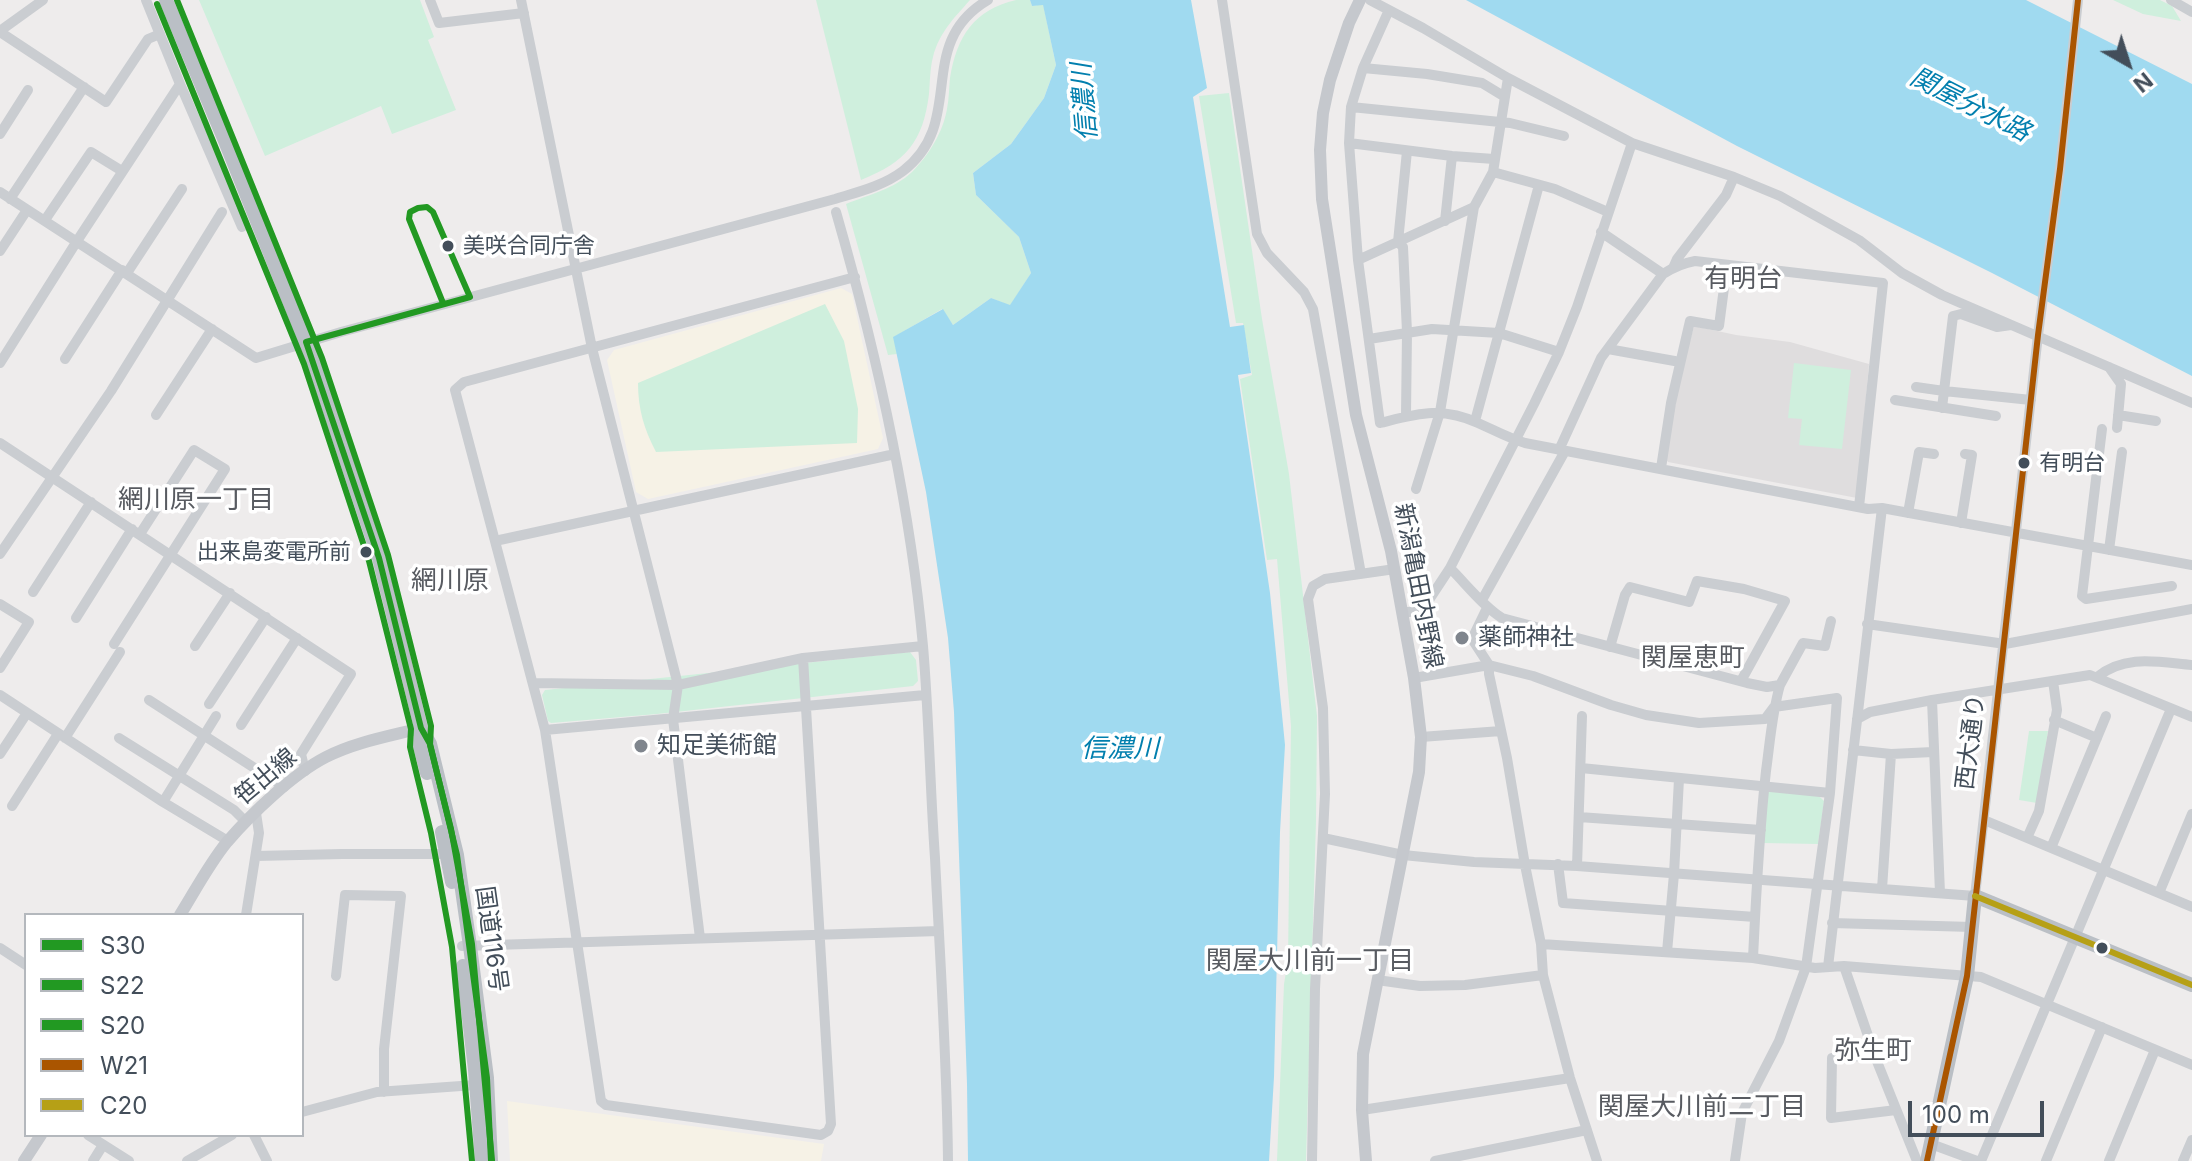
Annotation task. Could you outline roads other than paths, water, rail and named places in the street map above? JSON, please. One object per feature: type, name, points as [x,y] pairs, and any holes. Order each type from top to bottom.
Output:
[{"type":"highway","name":"国道116号","points":[[166,0],[306,342],[379,558],[421,728],[430,744],[457,855],[466,946],[466,1001],[482,1161]]},
{"type":"highway","name":"国道116号","points":[[421,728],[420,746],[466,946],[487,1078],[491,1161]]},
{"type":"highway","name":"西大通り","points":[[1927,1161],[1967,976],[1975,896]]},
{"type":"highway","points":[[1975,896],[2192,985]]},
{"type":"main road","name":"新潟亀田内野線","points":[[1360,0],[1330,80],[1323,113],[1320,150],[1322,199],[1356,415],[1395,569],[1421,737],[1419,772],[1363,1054],[1362,1110],[1366,1161]]},
{"type":"main road","name":"笹出線","points":[[181,913],[228,841],[284,787],[327,757],[360,744],[421,728]]},
{"type":"main road","points":[[24,1161],[40,1137]]},
{"type":"street","points":[[43,0],[0,32],[106,102],[148,39],[160,34]]},
{"type":"street","points":[[146,0],[242,227]]},
{"type":"street","points":[[430,0],[439,23],[523,3],[592,348],[678,685],[673,719],[700,938]]},
{"type":"street","points":[[0,192],[256,358],[443,303],[857,193],[892,178],[911,163],[927,143],[935,128],[941,102],[943,65],[949,44],[966,15],[988,0]]},
{"type":"street","points":[[1222,0],[1255,227],[1263,247],[1304,292],[1313,309],[1361,574]]},
{"type":"street","points":[[1370,0],[1632,143],[1780,196],[1846,233],[1902,273],[1942,295],[2011,325],[2039,330],[2108,366],[2192,403]]},
{"type":"street","name":"西大通り","points":[[1975,896],[2078,0]]},
{"type":"street","points":[[2171,0],[2192,12]]},
{"type":"street","points":[[1389,10],[1363,68],[1351,107],[1349,143],[1358,260],[1380,423],[1406,415],[1440,412],[1475,421],[1515,440],[1562,450],[1859,507],[1882,508],[2192,565]]},
{"type":"street","points":[[1363,68],[1482,83],[1505,97]]},
{"type":"street","points":[[1416,489],[1440,412],[1474,207],[1493,172],[1508,78]]},
{"type":"street","points":[[0,363],[180,84]]},
{"type":"street","points":[[10,199],[84,87]]},
{"type":"street","points":[[0,134],[28,90]]},
{"type":"street","points":[[1351,107],[1501,123],[1564,136]]},
{"type":"street","points":[[1349,143],[1494,159]]},
{"type":"street","points":[[1402,613],[1415,611],[1427,603],[1450,568],[1559,352],[1632,143]]},
{"type":"street","points":[[1398,242],[1407,151]]},
{"type":"street","points":[[45,220],[91,152],[122,171]]},
{"type":"street","points":[[1445,221],[1452,156]]},
{"type":"street","points":[[1493,172],[1555,189],[1608,212]]},
{"type":"street","points":[[1597,1161],[1570,1078],[1543,975],[1541,944],[1489,665],[1472,639],[1484,604],[1562,450],[1601,358],[1726,195],[1734,177]]},
{"type":"street","points":[[1475,421],[1539,185]]},
{"type":"street","points":[[65,359],[182,189]]},
{"type":"street","points":[[1358,260],[1474,207]]},
{"type":"street","points":[[0,251],[27,210]]},
{"type":"street","points":[[0,554],[111,391],[222,212]]},
{"type":"street","points":[[836,212],[855,277],[895,454],[923,646],[948,1161]]},
{"type":"street","points":[[1601,232],[1668,271]]},
{"type":"street","points":[[1398,242],[1403,247],[1407,332],[1406,415]]},
{"type":"street","points":[[1668,271],[1684,262],[1695,261],[1883,283],[1859,507]]},
{"type":"street","points":[[1661,468],[1671,403],[1690,321],[1719,326],[1727,265]]},
{"type":"street","points":[[803,658],[831,1124],[828,1131],[821,1135],[606,1105],[601,1101],[545,730],[455,390],[464,382],[855,277]]},
{"type":"street","points":[[1942,408],[1953,316],[1961,314],[1997,327],[2011,325]]},
{"type":"street","points":[[156,415],[212,329]]},
{"type":"street","points":[[1369,339],[1432,329],[1456,330],[1499,333],[1559,352]]},
{"type":"street","points":[[1608,349],[1680,362]]},
{"type":"street","points":[[2108,366],[2121,384],[2117,428]]},
{"type":"street","points":[[1916,387],[2031,400]]},
{"type":"street","points":[[1895,400],[1996,416]]},
{"type":"street","points":[[2118,415],[2156,421]]},
{"type":"street","points":[[2102,429],[2082,596],[2086,599],[2172,586]]},
{"type":"street","points":[[0,443],[351,674],[301,754],[305,771]]},
{"type":"street","points":[[12,806],[62,736],[225,469],[194,450],[76,618]]},
{"type":"street","points":[[1908,513],[1919,452],[1934,454]]},
{"type":"street","points":[[2109,550],[2122,452]]},
{"type":"street","points":[[495,541],[895,454]]},
{"type":"street","points":[[1961,523],[1972,455],[1965,454]]},
{"type":"street","points":[[33,592],[91,502]]},
{"type":"street","points":[[1828,967],[1882,508]]},
{"type":"street","points":[[1450,568],[1502,618],[1741,681],[1767,687],[1780,685]]},
{"type":"street","points":[[1312,1161],[1315,989],[1325,778],[1323,708],[1308,599],[1313,586],[1319,581],[1395,569]]},
{"type":"street","points":[[1610,647],[1630,587],[1689,602],[1697,581],[1744,589],[1785,601],[1741,681]]},
{"type":"street","points":[[195,646],[230,593]]},
{"type":"street","points":[[0,604],[29,622],[0,668]]},
{"type":"street","points":[[1867,624],[2005,644],[2192,609]]},
{"type":"street","points":[[209,704],[266,617]]},
{"type":"street","points":[[1753,958],[1761,830],[1774,707],[1780,685],[1803,643],[1825,646],[1831,621]]},
{"type":"street","points":[[241,725],[297,638]]},
{"type":"street","points":[[533,683],[678,685],[803,658],[923,646]]},
{"type":"street","points":[[2097,677],[2110,666],[2128,661],[2192,665]]},
{"type":"street","points":[[1414,678],[1489,665],[1533,676],[1629,711],[1699,723],[1765,719],[1774,707],[1837,698],[1830,793],[1806,967],[1779,1041],[1742,1113],[1735,1161]]},
{"type":"street","points":[[1857,719],[1870,712],[1932,700],[2090,675],[2192,717]]},
{"type":"street","points":[[2027,838],[2039,811],[2057,710],[2053,681]]},
{"type":"street","points":[[545,730],[925,695]]},
{"type":"street","points":[[2,700],[228,841]]},
{"type":"street","points":[[149,700],[284,787]]},
{"type":"street","points":[[1932,700],[1940,893]]},
{"type":"street","points":[[1931,1144],[1979,1161],[2171,709]]},
{"type":"street","points":[[0,754],[27,713]]},
{"type":"street","points":[[163,802],[216,716]]},
{"type":"street","points":[[1577,866],[1582,716]]},
{"type":"street","points":[[2051,848],[2106,716]]},
{"type":"street","points":[[2054,720],[2097,738]]},
{"type":"street","points":[[1421,737],[1501,731]]},
{"type":"street","points":[[119,738],[251,818],[259,833],[246,913]]},
{"type":"street","points":[[1853,750],[1891,754],[1933,752]]},
{"type":"street","points":[[1882,889],[1891,754]]},
{"type":"street","points":[[1581,768],[1830,793]]},
{"type":"street","points":[[1667,952],[1679,779]]},
{"type":"street","points":[[2159,893],[2192,814]]},
{"type":"street","points":[[1579,817],[1761,830]]},
{"type":"street","points":[[1984,820],[2192,907]]},
{"type":"street","points":[[1323,838],[1403,855],[1474,862],[1558,864],[1975,896]]},
{"type":"street","points":[[256,856],[446,854]]},
{"type":"street","points":[[1558,864],[1563,903],[1755,917]]},
{"type":"street","points":[[336,976],[345,895],[401,896],[384,1049],[384,1092]]},
{"type":"street","points":[[1832,923],[1972,927]]},
{"type":"street","points":[[466,946],[939,931]]},
{"type":"street","points":[[1541,944],[1753,958],[1806,967],[1844,966],[1981,977],[2192,1065]]},
{"type":"street","points":[[0,948],[24,964]]},
{"type":"street","points":[[1844,966],[1874,1055],[1917,1161]]},
{"type":"street","points":[[1377,980],[1420,986],[1465,985],[1543,975]]},
{"type":"street","points":[[2046,1161],[2102,1027]]},
{"type":"street","points":[[2109,1161],[2155,1050]]},
{"type":"street","points":[[1874,1055],[1832,1058],[1831,1118],[1896,1110]]},
{"type":"street","points":[[1362,1110],[1570,1078]]},
{"type":"street","points":[[304,1112],[384,1092],[475,1085]]},
{"type":"street","points":[[1435,1161],[1587,1130]]},
{"type":"street","points":[[91,1137],[129,1161]]},
{"type":"street","points":[[187,1161],[229,1137]]},
{"type":"street","points":[[255,1137],[267,1161]]},
{"type":"street","points":[[2183,1161],[2192,1140]]},
{"type":"street","points":[[93,1161],[103,1145]]},
{"type":"water","name":"信濃川","points":[[1030,0],[1191,0],[1207,88],[1193,97],[1230,327],[1244,325],[1251,373],[1238,375],[1270,593],[1285,745],[1269,1161],[968,1161],[954,712],[948,638],[926,492],[893,337],[943,309],[953,325],[991,298],[1010,305],[1031,273],[1019,237],[976,195],[973,173],[1011,144],[1044,98],[1056,65],[1043,5],[1032,6]]},
{"type":"water","name":"関屋分水路","points":[[1466,0],[2026,0],[2192,84],[2192,376],[1737,146]]},
{"type":"place","name":"美咲合同庁舎","points":[[448,246]]},
{"type":"place","name":"有明台","points":[[2024,463]]},
{"type":"place","name":"出来島変電所前","points":[[366,552]]},
{"type":"place","name":"薬師神社","points":[[1462,638]]},
{"type":"place","name":"知足美術館","points":[[641,746]]},
{"type":"district","name":"有明台","points":[[1743,279]]},
{"type":"district","name":"網川原一丁目","points":[[196,500]]},
{"type":"district","name":"網川原","points":[[450,581]]},
{"type":"district","name":"関屋恵町","points":[[1693,658]]},
{"type":"district","name":"関屋大川前一丁目","points":[[1310,961]]},
{"type":"district","name":"弥生町","points":[[1873,1051]]},
{"type":"district","name":"関屋大川前二丁目","points":[[1702,1107]]}]
